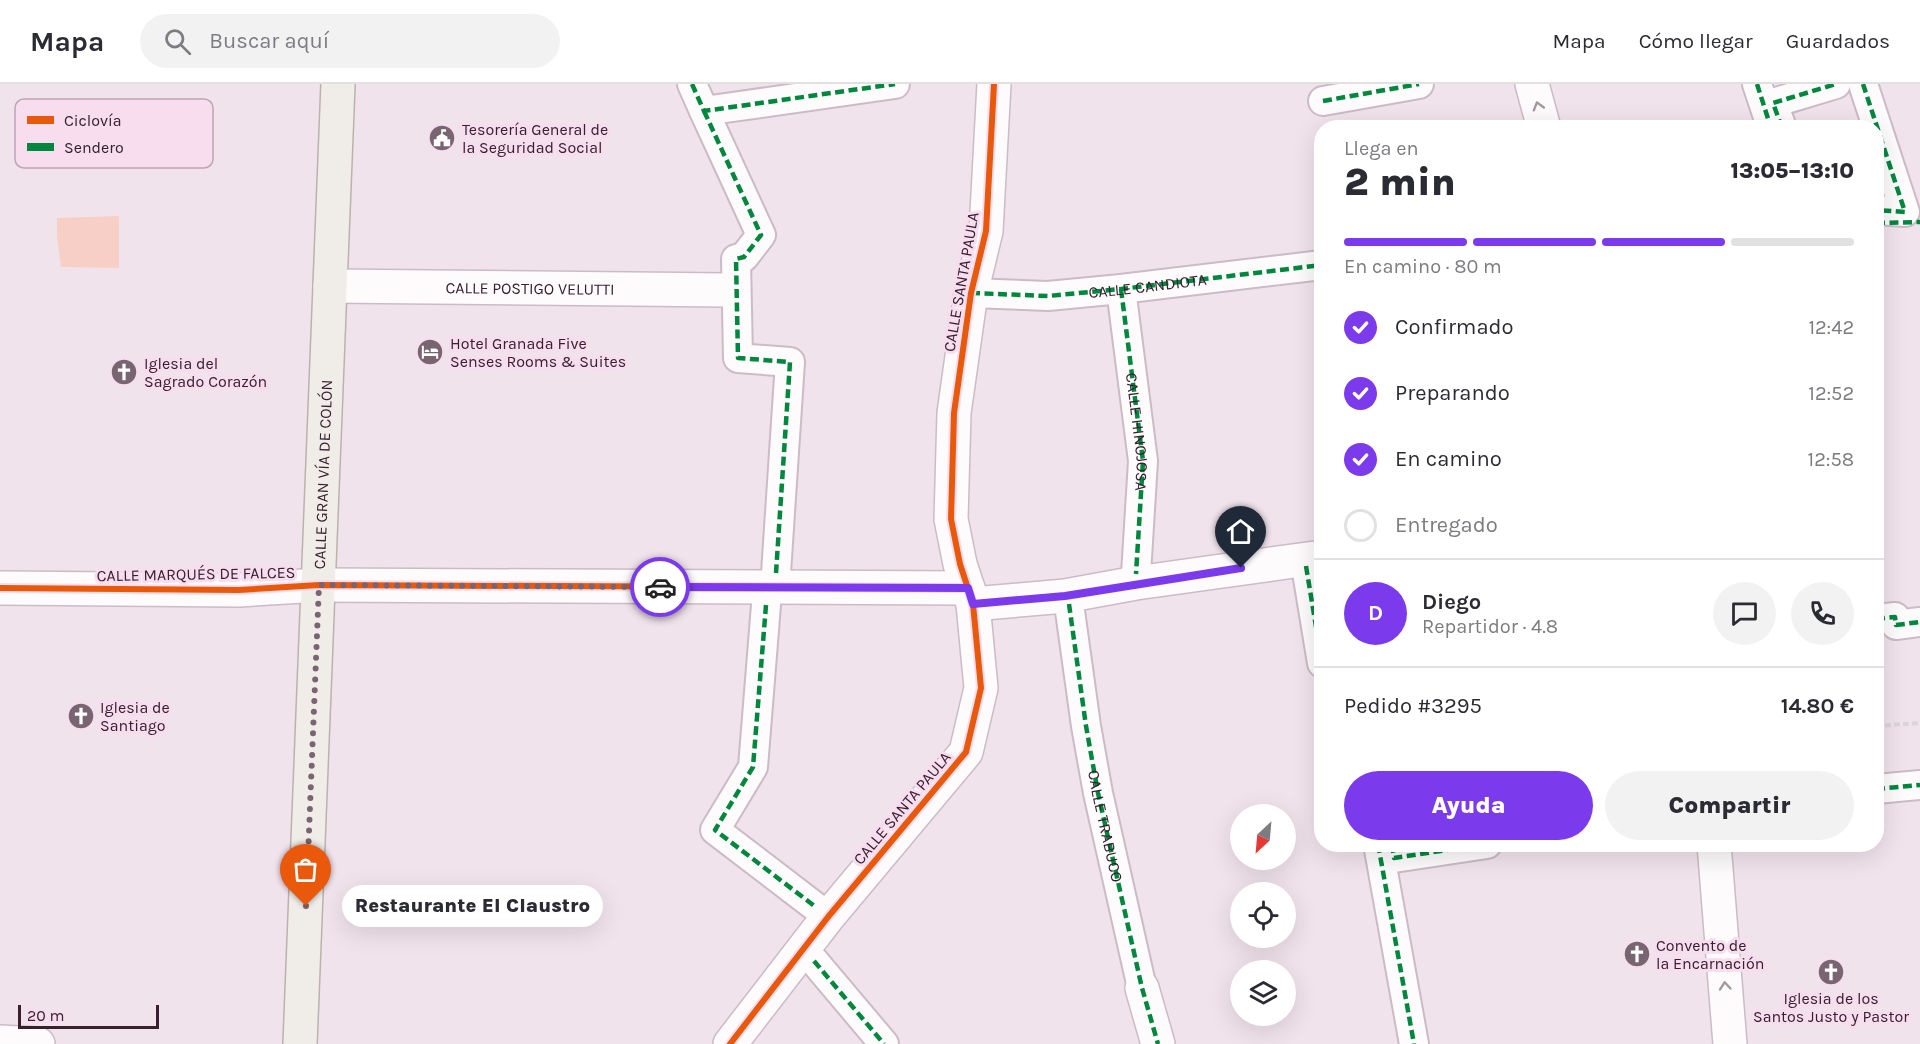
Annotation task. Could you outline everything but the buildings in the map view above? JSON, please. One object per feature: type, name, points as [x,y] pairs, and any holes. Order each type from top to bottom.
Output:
[{"type":"main road","name":"CALLE GRAN VÍA DE COLÓN","points":[[300,1044],[338,84]]},
{"type":"street","points":[[692,84],[761,235],[744,257],[736,259],[733,290],[738,358],[790,362],[776,573]]},
{"type":"street","points":[[704,111],[895,84]]},
{"type":"street","name":"CALLE SANTA PAULA","points":[[730,1044],[828,917],[966,752],[981,688],[970,596],[960,564],[951,519],[954,413],[971,292],[986,231],[994,84]]},
{"type":"street","points":[[1323,101],[1419,84]]},
{"type":"street","points":[[1532,84],[1542,120]]},
{"type":"street","points":[[1757,84],[1769,120]]},
{"type":"street","points":[[1779,120],[1773,103],[1836,84]]},
{"type":"street","points":[[1863,84],[1875,120]]},
{"type":"street","points":[[1884,148],[1905,212],[1884,211]]},
{"type":"street","points":[[1884,223],[1920,222]]},
{"type":"street","name":"CALLE CANDIOTA","points":[[971,292],[1048,296],[1314,266]]},
{"type":"street","name":"CALLE POSTIGO VELUTTI","points":[[330,286],[733,290]]},
{"type":"street","name":"CALLE HINOJOSA","points":[[1120,289],[1143,461],[1136,574]]},
{"type":"street","name":"CALLE MARQUÉS DE FALCES","points":[[0,588],[239,590],[319,585],[1065,596],[1136,583],[1314,561]]},
{"type":"street","name":"CALLE TRABUCO","points":[[1069,604],[1098,793],[1142,988],[1158,1044]]},
{"type":"street","points":[[766,605],[753,767],[715,830],[817,908]]},
{"type":"street","points":[[1884,618],[1895,617],[1896,625],[1920,622]]},
{"type":"street","points":[[1884,788],[1920,785]]},
{"type":"street","points":[[1379,852],[1414,1044]]},
{"type":"street","points":[[1393,852],[1394,858],[1434,852]]},
{"type":"street","points":[[1715,852],[1730,1044]]},
{"type":"street","points":[[814,962],[884,1044]]},
{"type":"street","points":[[0,1042],[38,1044]]},
{"type":"path","points":[[1884,725],[1920,723]]},
{"type":"shaded area","points":[[119,216],[119,268],[61,267],[57,218]]},
{"type":"marked path","points":[[692,84],[704,111],[895,84]]},
{"type":"marked path","points":[[1323,101],[1419,84]]},
{"type":"marked path","points":[[1757,84],[1768,120]]},
{"type":"marked path","points":[[1779,120],[1773,103],[1836,84]]},
{"type":"marked path","points":[[1863,84],[1875,120]]},
{"type":"marked path","points":[[704,111],[761,235],[744,257],[736,259],[738,358],[790,362],[776,573]]},
{"type":"marked path","points":[[1884,148],[1905,212],[1884,211]]},
{"type":"marked path","points":[[1884,223],[1920,222]]},
{"type":"marked path","points":[[971,293],[1048,296],[1314,266]]},
{"type":"marked path","points":[[1121,289],[1143,461],[1136,574]]},
{"type":"marked path","points":[[1306,566],[1314,614]]},
{"type":"marked path","points":[[1069,604],[1098,793],[1142,988],[1158,1044]]},
{"type":"marked path","points":[[766,605],[753,767],[715,830],[817,908]]},
{"type":"marked path","points":[[1884,618],[1895,617],[1896,625],[1920,622]]},
{"type":"marked path","points":[[1884,788],[1920,785]]},
{"type":"marked path","points":[[1379,852],[1414,1044]]},
{"type":"marked path","points":[[1393,852],[1394,858],[1434,852]]},
{"type":"marked path","points":[[814,961],[884,1044]]},
{"type":"cycle path","points":[[730,1044],[828,917],[966,752],[981,688],[973,604],[960,564],[951,519],[954,413],[971,293],[986,231],[994,84]]},
{"type":"cycle path","points":[[0,588],[239,590],[319,585],[968,588]]},
{"type":"way so far","points":[[306,906],[319,585],[660,587]]},
{"type":"place","name":"Tesorería General de la Seguridad Social","points":[[442,138]]},
{"type":"place","name":"Hotel Granada Five Senses Rooms & Suites","points":[[430,352]]},
{"type":"place","name":"Iglesia del Sagrado Corazón","points":[[124,372]]},
{"type":"place","name":"Iglesia de Santiago","points":[[81,716]]},
{"type":"place","name":"Restaurante El Claustro","points":[[306,906]]},
{"type":"place","name":"Convento de la Encarnación","points":[[1637,954]]},
{"type":"place","name":"Iglesia de los Santos Justo y Pastor","points":[[1831,972]]},
{"type":"route","points":[[660,587],[968,588],[973,604],[1065,596],[1241,568]]}]
